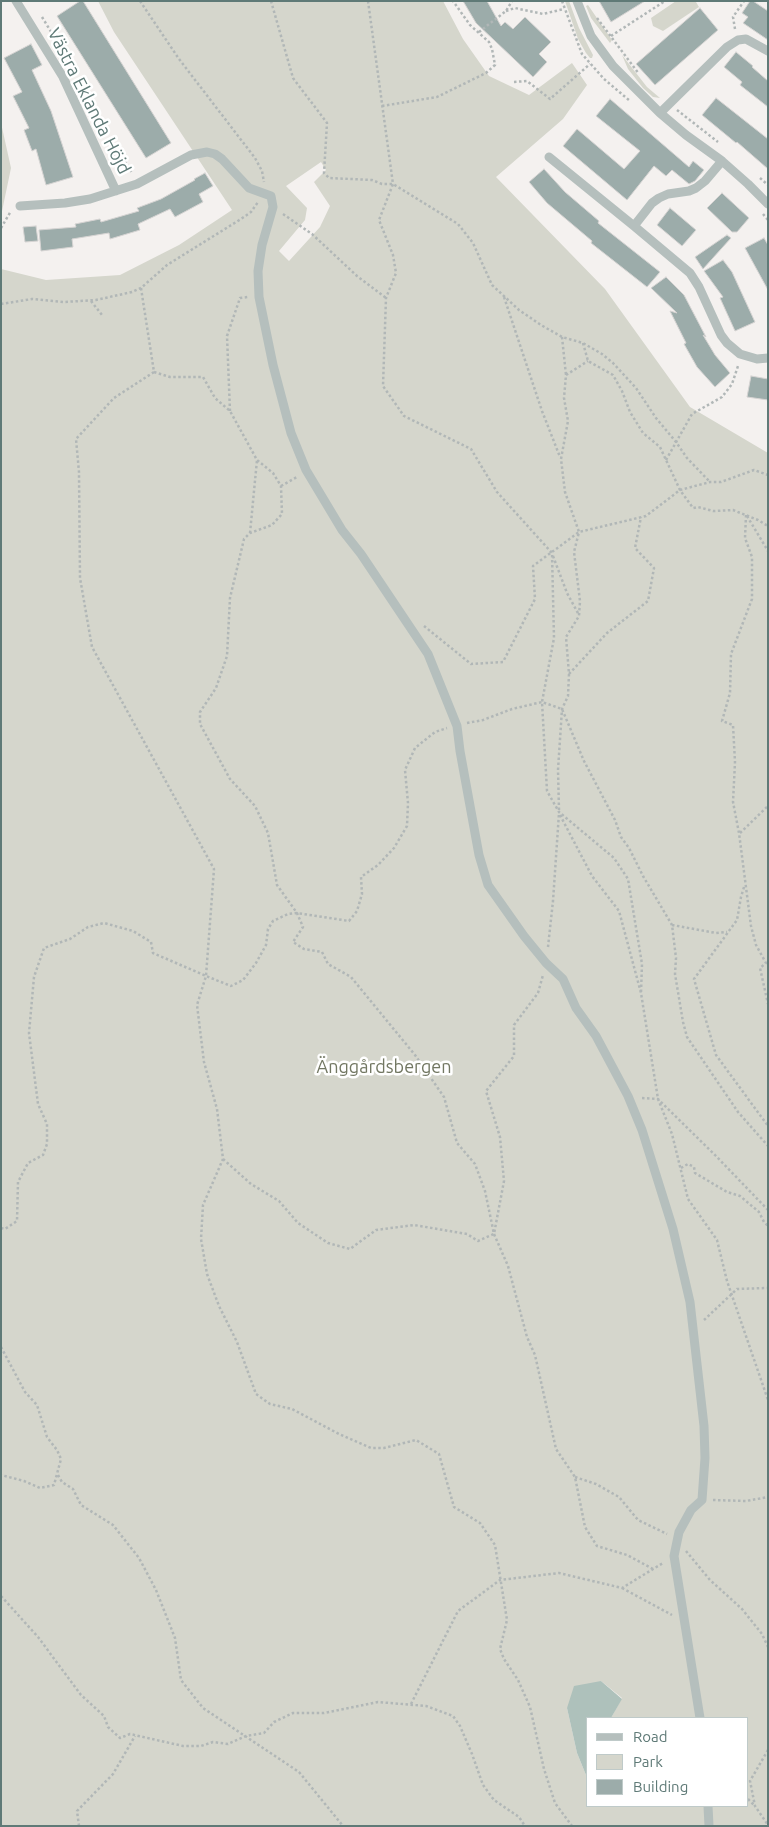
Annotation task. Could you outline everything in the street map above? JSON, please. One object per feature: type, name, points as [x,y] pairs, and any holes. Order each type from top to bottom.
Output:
[{"type":"street","name":"Västra Eklanda Höjd","points":[[16,1],[63,78],[116,191]]},
{"type":"street","points":[[577,1],[592,36],[613,66],[660,113],[722,161],[768,204]]},
{"type":"street","points":[[660,113],[727,47],[738,40],[746,38],[768,51]]},
{"type":"street","name":"Västra Eklanda Höjd","points":[[20,206],[90,199],[149,178],[191,155],[207,152],[215,154],[222,159],[249,188],[270,196],[273,207]]},
{"type":"street","points":[[549,157],[690,273],[699,286],[721,335],[740,354],[757,359],[768,358]]},
{"type":"street","points":[[634,226],[652,203],[668,194],[696,188],[705,181],[722,161]]},
{"type":"street","points":[[273,207],[260,257],[259,297],[283,406],[291,433],[306,470],[342,530],[361,554],[428,654],[457,726],[479,855],[488,885],[524,936],[546,963],[564,979],[576,1008],[596,1036],[628,1096],[642,1130],[673,1229],[690,1302],[704,1426],[705,1458],[702,1500],[691,1510],[676,1539],[674,1556],[700,1717]]},
{"type":"street","points":[[708,1807],[709,1826]]},
{"type":"path","points":[[1,304],[32,299],[64,302],[91,300],[120,296],[141,288],[167,265],[251,212],[257,204],[264,184],[262,171],[255,158],[179,59],[140,1]]},
{"type":"path","points":[[271,1],[293,78],[327,123],[324,173],[329,178],[372,180],[382,184],[393,184],[458,224],[473,243],[492,285],[519,310],[562,337],[583,343],[613,363],[636,388],[656,418],[687,458],[710,482]]},
{"type":"path","points":[[368,1],[393,184],[379,220],[393,255],[396,273],[386,298],[383,386],[404,416],[471,449],[497,492],[552,553],[567,593],[580,616]]},
{"type":"path","points":[[382,106],[436,97],[486,73],[494,65],[494,56],[489,42],[470,25],[453,1]]},
{"type":"path","points":[[506,12],[512,1]]},
{"type":"path","points":[[514,82],[526,81],[550,99],[590,64],[579,48],[562,1]]},
{"type":"path","points":[[611,36],[665,1]]},
{"type":"path","points":[[738,40],[733,17],[744,1]]},
{"type":"path","points":[[479,32],[506,12],[516,8],[552,13],[564,9]]},
{"type":"path","points":[[1,228],[14,207],[20,206]]},
{"type":"path","points":[[273,207],[312,234],[358,276],[386,298]]},
{"type":"path","points":[[141,288],[154,372]]},
{"type":"path","points":[[494,1234],[504,1182],[500,1137],[486,1091],[514,1056],[514,1025],[538,993],[546,963],[553,901],[559,812],[558,770],[562,709],[568,696],[569,674],[566,638],[580,616],[574,552],[580,532],[566,492],[561,459],[542,411],[503,296]]},
{"type":"path","points":[[230,411],[227,336],[240,298],[259,297]]},
{"type":"path","points":[[91,300],[102,315]]},
{"type":"path","points":[[561,459],[568,421],[564,398],[566,375],[562,337]]},
{"type":"path","points":[[583,343],[588,362],[613,375],[630,412],[643,433],[660,447],[680,490],[693,508],[698,507],[713,511],[734,510],[768,526]]},
{"type":"path","points":[[666,460],[692,414],[722,397],[727,392],[736,375],[740,354]]},
{"type":"path","points":[[566,375],[588,362]]},
{"type":"path","points":[[154,372],[170,377],[203,377],[214,398],[230,411],[257,460],[273,473],[281,486],[282,514],[272,525],[250,533],[244,539],[230,598],[227,656],[216,688],[200,712],[200,724],[230,779],[255,806],[268,833],[277,885],[297,913],[303,927],[293,942],[304,949],[322,952],[328,964],[351,977],[415,1055],[444,1097],[457,1143],[475,1164],[485,1191],[494,1234],[508,1266],[527,1337],[536,1355],[556,1449],[575,1477],[585,1527],[597,1546],[627,1556],[653,1569],[622,1588]]},
{"type":"path","points":[[154,372],[114,398],[76,440],[79,472],[80,578],[92,647],[214,870],[206,976],[197,1005],[204,1062],[217,1109],[223,1159],[203,1205],[201,1239],[207,1274],[256,1394],[270,1404],[292,1409],[339,1434],[371,1448],[384,1448],[416,1440],[439,1454],[454,1507],[480,1522],[495,1545],[507,1620],[500,1649],[504,1659],[518,1680],[530,1707],[544,1769],[555,1803],[572,1826]]},
{"type":"path","points":[[250,533],[257,460]]},
{"type":"path","points":[[281,486],[306,470]]},
{"type":"path","points":[[420,623],[471,664],[503,662],[535,599],[533,566],[580,532],[646,516],[680,490],[710,482],[720,482],[754,470],[768,475]]},
{"type":"path","points":[[746,515],[768,551]]},
{"type":"path","points":[[746,515],[745,538],[752,557],[752,599],[731,654],[730,693],[722,721],[733,725],[735,762],[733,802],[754,939],[766,963],[760,968],[768,1004]]},
{"type":"path","points":[[569,674],[607,633],[648,601],[654,568],[635,548],[640,517]]},
{"type":"path","points":[[552,553],[554,638],[542,702],[547,791],[592,876],[619,911],[642,993],[658,1100],[672,1134],[688,1199],[717,1240],[731,1293],[768,1400]]},
{"type":"path","points":[[1,1228],[5,1229],[17,1221],[19,1207],[18,1182],[28,1163],[44,1155],[47,1144],[47,1124],[38,1104],[29,1033],[34,977],[44,948],[70,939],[88,927],[104,923],[133,931],[151,942],[152,952],[231,986],[243,980],[256,963],[266,945],[268,929],[273,921],[288,914],[297,913],[349,921],[357,911],[362,894],[361,877],[394,848],[407,826],[408,803],[405,770],[415,748],[435,732],[542,702],[562,709],[584,761],[615,820],[621,837],[672,925],[676,958],[675,974],[687,1037],[738,1112],[768,1146]]},
{"type":"path","points":[[739,833],[768,806]]},
{"type":"path","points":[[559,812],[614,858],[628,879],[642,964],[642,993]]},
{"type":"path","points":[[745,886],[737,920],[694,979],[716,1055],[768,1126]]},
{"type":"path","points":[[672,925],[716,933],[728,932]]},
{"type":"path","points":[[628,1096],[658,1100],[715,1154],[768,1210]]},
{"type":"path","points":[[223,1159],[251,1184],[278,1201],[298,1223],[328,1243],[350,1249],[376,1230],[414,1225],[467,1234],[478,1241],[494,1234]]},
{"type":"path","points":[[681,1168],[688,1164],[694,1167],[696,1174],[727,1192],[740,1196],[759,1212],[768,1226]]},
{"type":"path","points":[[693,1325],[708,1318],[737,1289],[768,1288]]},
{"type":"path","points":[[1,1347],[25,1392],[37,1405],[48,1437],[61,1459],[54,1485],[40,1488],[24,1480],[1,1475]]},
{"type":"path","points":[[58,1474],[62,1482],[73,1489],[81,1506],[114,1525],[139,1558],[156,1590],[175,1638],[181,1680],[203,1708],[299,1772],[343,1826]]},
{"type":"path","points":[[575,1477],[596,1484],[619,1497],[638,1520],[676,1539],[710,1580],[742,1609],[762,1634],[768,1647]]},
{"type":"path","points":[[702,1500],[746,1501],[768,1497]]},
{"type":"path","points":[[411,1704],[458,1611],[500,1580],[560,1572],[622,1588],[685,1622]]},
{"type":"path","points":[[1,1596],[38,1637],[81,1695],[104,1716],[108,1727],[120,1738],[130,1734],[183,1746],[201,1746],[213,1742],[228,1744],[246,1736],[264,1733],[274,1722],[293,1713],[324,1712],[378,1702],[426,1706],[453,1716],[463,1733],[483,1785],[494,1800],[519,1817],[525,1826]]},
{"type":"path","points":[[79,1826],[77,1812],[112,1774],[135,1736]]},
{"type":"path","points":[[755,1806],[750,1781],[768,1750]]},
{"type":"path","points":[[749,1800],[768,1825]]},
{"type":"green space","name":"Änggårdsbergen","points":[[98,1],[443,1],[463,39],[489,76],[529,95],[572,63],[587,85],[563,119],[496,177],[605,289],[690,407],[768,453],[768,1826],[1,1826],[1,269],[46,280],[120,275],[179,245],[232,210],[114,32]],"holes":[[[321,162],[326,170],[314,182],[330,206],[320,227],[289,261],[279,251],[305,220],[307,208],[286,186]]]},
{"type":"green space","points":[[565,1],[569,1],[579,28],[593,55],[592,58],[586,53],[578,39]]},
{"type":"green space","points":[[676,1],[697,1],[699,7],[663,31],[653,26],[651,18]]},
{"type":"green space","points":[[588,5],[612,40],[610,43],[591,18],[586,6]]},
{"type":"green space","points":[[622,55],[647,87],[660,98],[653,97],[643,88],[628,69]]},
{"type":"green space","points":[[1,123],[11,168],[1,216]]},
{"type":"shaded area","points":[[601,1681],[622,1699],[612,1717],[586,1717],[586,1775],[577,1753],[567,1708],[574,1686]]},
{"type":"building","points":[[83,1],[171,143],[146,158],[57,16]]},
{"type":"building","points":[[463,1],[487,1],[501,26],[505,22],[513,29],[525,17],[551,42],[539,54],[547,62],[533,77],[476,23]]},
{"type":"building","points":[[599,1],[645,1],[611,22]]},
{"type":"building","points":[[750,1],[768,11],[768,40],[743,23],[748,17],[742,13]]},
{"type":"building","points":[[700,8],[718,30],[655,85],[636,64]]},
{"type":"building","points":[[31,44],[42,65],[32,70],[51,111],[73,177],[46,185],[36,149],[32,151],[24,130],[29,128],[13,96],[22,92],[4,58]]},
{"type":"building","points":[[736,52],[768,81],[768,107],[740,85],[742,82],[724,67]]},
{"type":"building","points":[[716,98],[768,139],[768,169],[702,115]]},
{"type":"building","points":[[610,99],[689,167],[693,161],[704,170],[695,181],[689,184],[672,170],[666,176],[654,166],[627,200],[563,146],[577,129],[624,169],[640,151],[596,116]]},
{"type":"building","points":[[544,169],[565,192],[599,221],[598,223],[660,272],[647,287],[591,243],[592,241],[547,203],[529,182]]},
{"type":"building","points":[[205,173],[213,186],[199,194],[203,202],[175,217],[170,209],[138,224],[140,230],[110,239],[109,233],[72,239],[73,247],[41,251],[39,230],[76,227],[75,224],[100,219],[101,222],[139,211],[137,208],[161,199]]},
{"type":"building","points":[[722,193],[749,218],[737,232],[732,232],[707,208]]},
{"type":"building","points":[[670,208],[696,230],[682,246],[657,225]]},
{"type":"building","points":[[36,226],[38,241],[25,242],[23,227]]},
{"type":"building","points":[[727,235],[731,238],[703,269],[695,257]]},
{"type":"building","points":[[764,238],[768,245],[768,290],[745,248]]},
{"type":"building","points":[[723,260],[732,272],[755,322],[735,331],[720,298],[723,297],[704,271]]},
{"type":"building","points":[[666,277],[684,295],[706,337],[703,335],[715,355],[730,373],[715,387],[697,367],[684,344],[686,343],[670,311],[677,313],[651,288]]},
{"type":"building","points":[[751,376],[768,379],[768,400],[747,397]]}]
